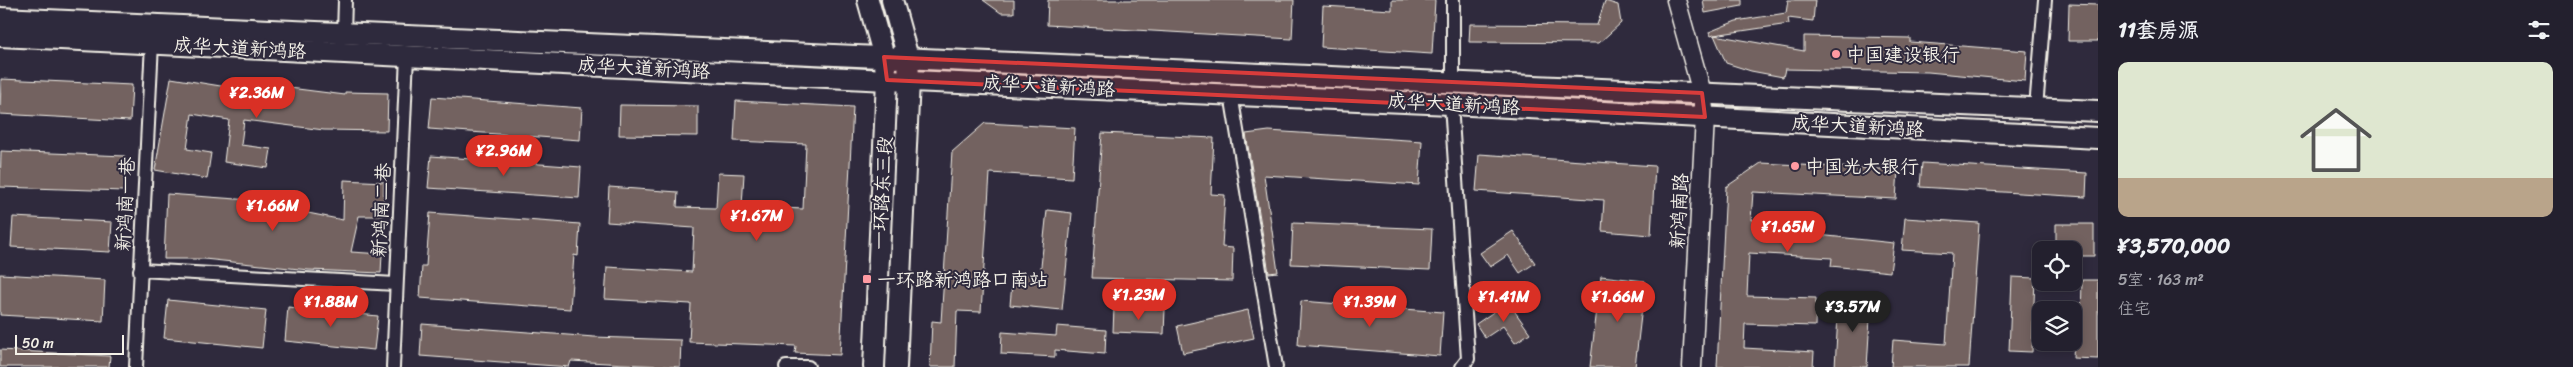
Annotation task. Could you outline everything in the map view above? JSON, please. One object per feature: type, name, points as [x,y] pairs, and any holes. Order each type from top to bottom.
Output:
[{"type":"main road","name":"一环路东三段","points":[[868,0],[884,56],[887,80],[874,367]]},
{"type":"main road","name":"一环路东三段","points":[[892,0],[908,58],[909,80],[896,367]]},
{"type":"main road","name":"成华大道新鸿路","points":[[0,18],[2098,111]]},
{"type":"main road","name":"成华大道新鸿路","points":[[0,36],[887,80],[1450,104],[2098,138]]},
{"type":"street","points":[[344,34],[346,0]]},
{"type":"street","points":[[1453,0],[1453,81]]},
{"type":"street","name":"新鸿南路","points":[[1676,0],[1702,93],[1705,117],[1692,367]]},
{"type":"street","points":[[2036,108],[2045,0]]},
{"type":"street","name":"新鸿南一巷","points":[[136,367],[152,43]]},
{"type":"street","name":"新鸿南二巷","points":[[392,367],[407,56]]},
{"type":"street","points":[[1231,94],[1276,367]]},
{"type":"street","points":[[1450,104],[1468,359],[1462,367]]},
{"type":"street","points":[[140,270],[396,284]]},
{"type":"street","points":[[786,367],[808,367]]},
{"type":"highlighted area","points":[[884,57],[1453,81],[1702,93],[1705,117],[1451,104],[887,80]]},
{"type":"building","points":[[983,0],[1014,0],[1014,13],[1001,13]]},
{"type":"building","points":[[1048,0],[1294,0],[1292,39],[1047,25]]},
{"type":"building","points":[[1392,0],[1435,0],[1432,54],[1321,47],[1323,6],[1392,10]]},
{"type":"building","points":[[1703,0],[1742,0],[1742,6],[1705,13]]},
{"type":"building","points":[[1788,0],[1815,0],[1813,21],[1788,18],[1789,24],[1711,36],[1709,32],[1736,21],[1786,13]]},
{"type":"building","points":[[1605,1],[1618,5],[1621,23],[1599,43],[1469,42],[1470,24],[1597,25]]},
{"type":"building","points":[[2069,4],[2098,5],[2098,41],[2068,41]]},
{"type":"building","points":[[1714,35],[1804,51],[1804,36],[1910,38],[1910,42],[2027,51],[2025,81],[1928,72],[1785,69],[1783,77],[1751,71],[1726,63]]},
{"type":"building","points":[[171,78],[233,88],[234,81],[345,95],[345,92],[388,93],[387,131],[324,130],[244,120],[241,145],[271,149],[268,168],[224,162],[229,120],[192,114],[187,149],[211,153],[207,179],[155,170]]},
{"type":"building","points":[[1,79],[132,85],[130,121],[0,114]]},
{"type":"building","points":[[432,97],[582,108],[580,140],[429,129]]},
{"type":"building","points":[[736,101],[853,107],[840,355],[795,353],[796,346],[689,342],[691,304],[605,299],[607,267],[692,272],[694,228],[607,222],[609,187],[678,192],[677,207],[716,208],[718,173],[744,174],[742,206],[803,209],[806,144],[734,141]]},
{"type":"building","points":[[620,105],[698,106],[698,136],[619,135]]},
{"type":"building","points":[[985,123],[1075,128],[1072,178],[990,173],[981,312],[957,311],[955,367],[930,367],[932,321],[941,322],[952,152]]},
{"type":"building","points":[[1269,131],[1422,141],[1419,185],[1264,175],[1278,272],[1269,273],[1246,134]]},
{"type":"building","points":[[1102,133],[1214,138],[1211,194],[1225,195],[1222,247],[1233,248],[1232,281],[1092,278]]},
{"type":"building","points":[[1,151],[125,156],[124,191],[0,187]]},
{"type":"building","points":[[1479,154],[1655,166],[1651,235],[1602,231],[1604,200],[1476,191]]},
{"type":"building","points":[[431,156],[581,167],[579,198],[428,188]]},
{"type":"building","points":[[1761,163],[1898,170],[1896,199],[1753,192],[1751,220],[1819,224],[1818,235],[1894,243],[1890,272],[1831,266],[1832,258],[1749,253],[1747,296],[1816,298],[1815,326],[1745,324],[1744,348],[1814,352],[1813,367],[1717,367],[1726,187]]},
{"type":"building","points":[[1922,163],[2087,173],[2086,197],[1920,187]]},
{"type":"building","points":[[344,180],[384,182],[383,216],[359,216],[351,252],[382,254],[381,273],[309,270],[204,259],[164,259],[167,194],[278,202],[278,207],[343,220]]},
{"type":"building","points":[[1047,210],[1072,213],[1062,310],[1010,305],[1013,273],[1040,276]]},
{"type":"building","points":[[430,213],[580,224],[578,256],[574,255],[570,309],[420,298],[422,266],[426,266]]},
{"type":"building","points":[[13,217],[112,222],[110,252],[11,247]]},
{"type":"building","points":[[1905,218],[1979,223],[1969,367],[1891,367],[1893,340],[1946,344],[1952,253],[1902,250]]},
{"type":"building","points":[[1293,223],[1432,229],[1430,270],[1291,264]]},
{"type":"building","points":[[2056,224],[2094,224],[2094,256],[2082,256],[2082,241],[2056,241]]},
{"type":"building","points":[[1513,231],[1535,263],[1520,273],[1508,255],[1490,267],[1480,253]]},
{"type":"building","points":[[0,274],[105,280],[103,321],[0,315]]},
{"type":"building","points":[[1601,276],[1645,281],[1635,367],[1590,367]]},
{"type":"building","points":[[2012,277],[2032,278],[2032,291],[2034,291],[2034,301],[2032,301],[2032,352],[2009,351]]},
{"type":"building","points":[[2082,280],[2098,280],[2098,359],[2073,358],[2073,351],[2082,351]]},
{"type":"building","points":[[1839,299],[1871,301],[1867,367],[1835,367]]},
{"type":"building","points":[[168,300],[266,310],[262,348],[164,338]]},
{"type":"building","points":[[1301,301],[1443,312],[1440,356],[1298,345]]},
{"type":"building","points":[[1508,302],[1530,333],[1515,343],[1503,326],[1485,338],[1476,324]]},
{"type":"building","points":[[288,307],[378,316],[374,350],[285,341]]},
{"type":"building","points":[[1114,308],[1165,309],[1164,334],[1113,332]]},
{"type":"building","points":[[1248,310],[1254,338],[1183,353],[1177,326]]},
{"type":"building","points":[[422,324],[594,337],[681,340],[680,367],[571,361],[569,367],[420,356]]},
{"type":"building","points":[[1057,326],[1106,330],[1105,354],[1055,350],[1055,357],[1001,354],[1002,332],[1056,336]]},
{"type":"building","points":[[0,350],[110,356],[109,367],[0,367]]},
{"type":"place","name":"中国建设银行","points":[[1836,54]]},
{"type":"place","name":"中国光大银行","points":[[1795,166]]},
{"type":"place","name":"一环路新鸿路口南站","points":[[867,279]]}]
